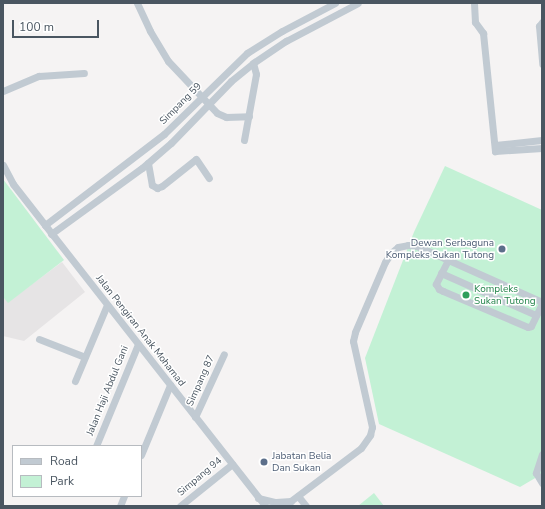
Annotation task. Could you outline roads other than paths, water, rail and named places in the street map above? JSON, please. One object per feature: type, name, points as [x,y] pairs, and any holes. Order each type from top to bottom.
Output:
[{"type":"street","points":[[137,3],[150,31],[168,61],[209,105],[220,116],[248,116]]},
{"type":"street","name":"Simpang 59","points":[[44,225],[164,134],[236,63],[259,44],[325,5],[334,3]]},
{"type":"street","name":"Simpang 59","points":[[51,234],[148,163],[171,143],[231,81],[253,62],[286,41],[358,3]]},
{"type":"street","points":[[474,3],[475,22],[483,33],[495,151],[542,148]]},
{"type":"street","points":[[542,22],[539,25],[542,64]]},
{"type":"street","points":[[244,140],[256,74],[253,62]]},
{"type":"street","points":[[3,91],[39,76],[84,73]]},
{"type":"street","points":[[495,145],[542,140]]},
{"type":"street","points":[[148,163],[152,185],[157,188],[162,186],[196,159],[209,178]]},
{"type":"street","name":"Jalan Pengiran Anak Mohamad","points":[[3,165],[5,172],[44,225],[265,506]]},
{"type":"street","points":[[284,506],[293,501],[361,448],[370,435],[372,428],[353,341],[355,332],[385,262],[391,253],[398,247],[408,245],[417,246],[542,302],[531,326],[526,327],[439,289],[436,284],[448,260]]},
{"type":"street","points":[[441,273],[536,315]]},
{"type":"street","points":[[75,381],[107,305]]},
{"type":"street","points":[[39,338],[85,357]]},
{"type":"street","name":"Jalan Haji Abdul Gani","points":[[96,445],[138,344]]},
{"type":"street","name":"Simpang 87","points":[[195,417],[224,354]]},
{"type":"street","points":[[142,453],[170,385]]},
{"type":"street","points":[[542,454],[536,473],[542,483]]},
{"type":"street","name":"Simpang 94","points":[[180,506],[232,464]]},
{"type":"street","points":[[258,498],[276,502],[293,501],[306,506]]},
{"type":"place","name":"Dewan Serbaguna Kompleks Sukan Tutong","points":[[502,249]]},
{"type":"place","name":"Kompleks Sukan Tutong","points":[[466,295]]},
{"type":"place","name":"Jabatan Belia Dan Sukan","points":[[264,462]]}]
